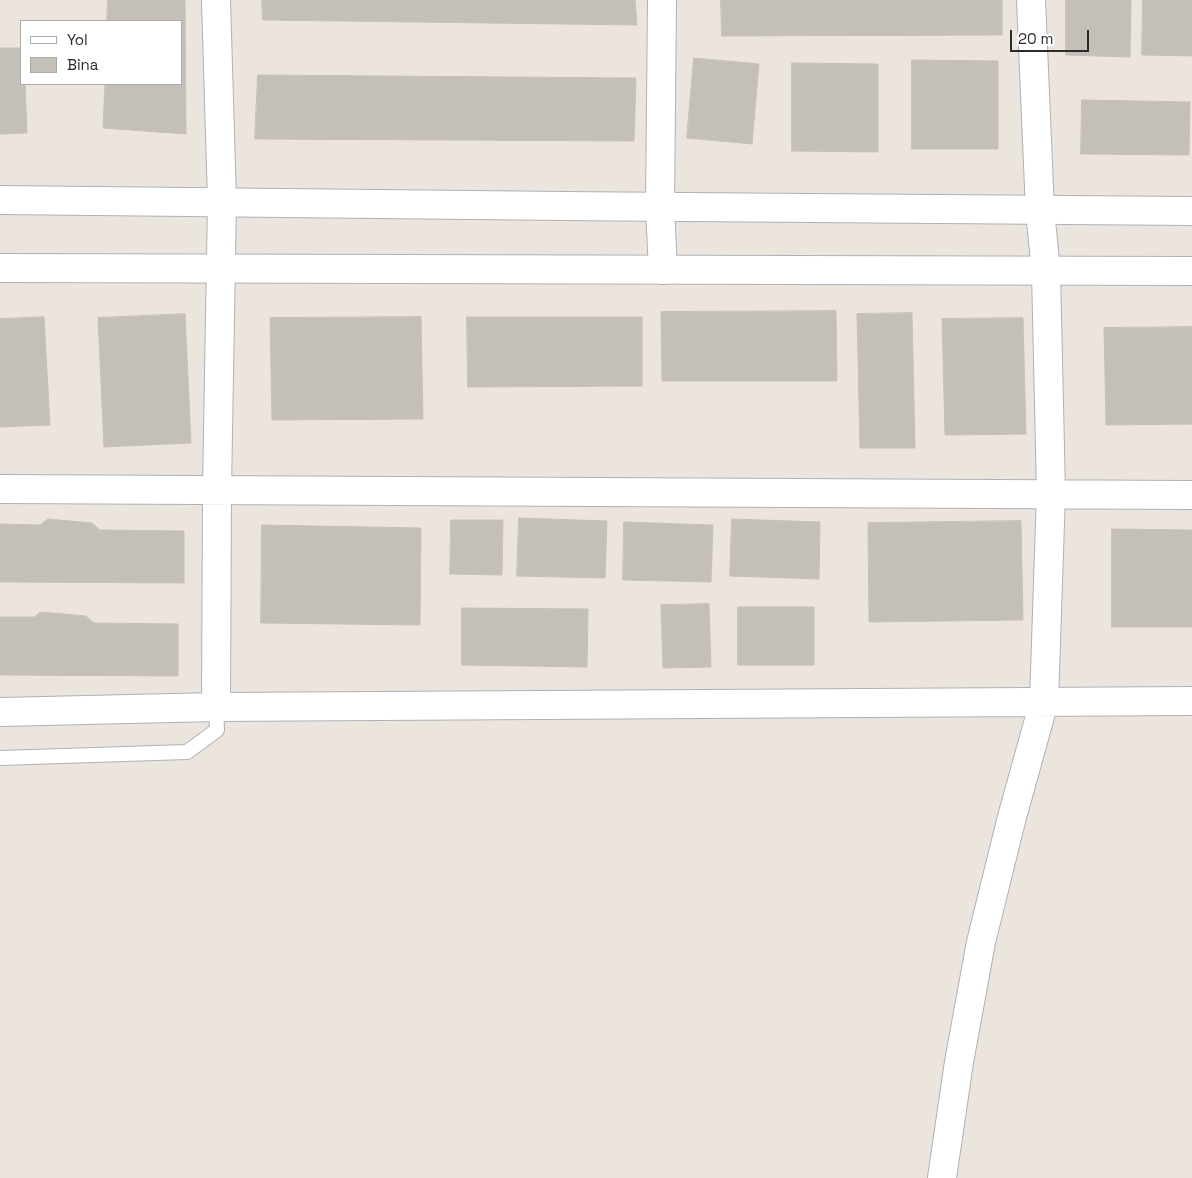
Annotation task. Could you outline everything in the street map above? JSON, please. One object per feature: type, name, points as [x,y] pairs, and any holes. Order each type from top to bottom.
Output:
[{"type":"street","points":[[216,0],[222,201],[217,490],[216,708]]},
{"type":"street","points":[[662,0],[660,208],[663,270]]},
{"type":"street","points":[[942,1178],[959,1062],[981,942],[1044,702],[1051,493],[1046,271],[1040,211],[1031,0]]},
{"type":"street","points":[[0,200],[222,201],[660,208],[1040,211],[1192,210]]},
{"type":"street","points":[[0,268],[1192,271]]},
{"type":"street","points":[[0,489],[1192,495]]},
{"type":"street","points":[[0,712],[216,708],[1192,701]]},
{"type":"lane","points":[[0,758],[187,752],[217,730],[216,708]]},
{"type":"building","points":[[108,0],[185,0],[186,134],[103,128],[105,85],[182,85],[182,20],[107,20]]},
{"type":"building","points":[[262,0],[635,0],[637,25],[263,20]]},
{"type":"building","points":[[721,0],[1002,0],[1002,35],[722,36]]},
{"type":"building","points":[[1066,0],[1131,0],[1130,57],[1066,55]]},
{"type":"building","points":[[1143,0],[1192,0],[1192,56],[1142,55]]},
{"type":"building","points":[[0,48],[20,48],[20,85],[25,85],[27,133],[0,134]]},
{"type":"building","points":[[694,58],[759,64],[752,144],[687,138]]},
{"type":"building","points":[[912,60],[998,61],[998,149],[912,149]]},
{"type":"building","points":[[792,63],[878,64],[878,152],[792,151]]},
{"type":"building","points":[[258,75],[636,78],[634,141],[255,139]]},
{"type":"building","points":[[1082,100],[1190,102],[1189,155],[1081,154]]},
{"type":"building","points":[[836,311],[837,381],[662,381],[661,312]]},
{"type":"building","points":[[912,313],[915,448],[860,448],[857,314]]},
{"type":"building","points":[[185,314],[191,443],[104,447],[98,318]]},
{"type":"building","points":[[44,317],[50,425],[0,427],[0,319]]},
{"type":"building","points":[[421,317],[423,419],[272,420],[270,318]]},
{"type":"building","points":[[467,317],[642,317],[642,386],[468,387]]},
{"type":"building","points":[[1023,318],[1026,434],[945,435],[942,319]]},
{"type":"building","points":[[1192,327],[1192,424],[1106,425],[1104,328]]},
{"type":"building","points":[[519,518],[607,521],[605,578],[517,576]]},
{"type":"building","points":[[48,519],[92,523],[100,530],[184,531],[184,583],[0,582],[0,524],[40,525]]},
{"type":"building","points":[[732,519],[820,522],[819,579],[730,576]]},
{"type":"building","points":[[451,520],[503,520],[502,575],[450,574]]},
{"type":"building","points":[[1021,521],[1023,620],[869,622],[868,523]]},
{"type":"building","points":[[624,522],[713,525],[711,582],[623,580]]},
{"type":"building","points":[[262,525],[421,528],[420,625],[261,623]]},
{"type":"building","points":[[1112,529],[1192,530],[1192,627],[1112,627]]},
{"type":"building","points":[[709,604],[711,667],[663,668],[661,605]]},
{"type":"building","points":[[738,607],[814,607],[814,665],[738,665]]},
{"type":"building","points":[[462,608],[588,609],[587,667],[462,665]]},
{"type":"building","points":[[41,612],[86,616],[94,623],[178,624],[178,676],[0,675],[0,617],[34,617]]}]
